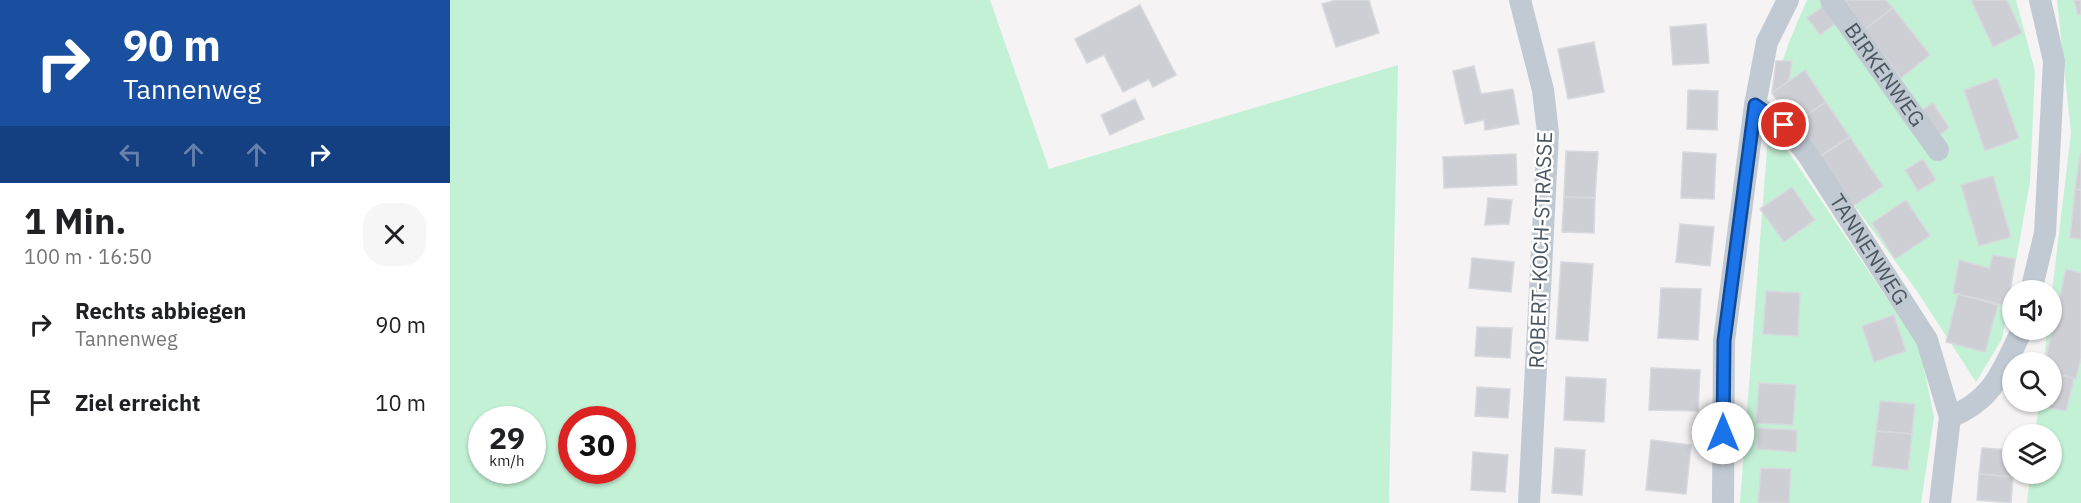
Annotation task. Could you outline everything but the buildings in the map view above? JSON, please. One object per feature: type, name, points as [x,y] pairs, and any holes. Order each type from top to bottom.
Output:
[{"type":"street","name":"ROBERT-KOCH-STRASSE","points":[[1520,0],[1543,90],[1548,133],[1529,503]]},
{"type":"street","points":[[1723,503],[1724,341],[1755,105],[1767,42],[1788,0]]},
{"type":"street","name":"BIRKENWEG","points":[[1831,0],[1938,150]]},
{"type":"street","points":[[2034,280],[2045,233],[2054,61],[2040,0]]},
{"type":"street","name":"TANNENWEG","points":[[1755,105],[1784,125],[1808,155],[1927,340],[1950,417]]},
{"type":"street","points":[[1940,503],[1950,417],[1964,411],[1993,388],[2017,340]]},
{"type":"green space","points":[[450,0],[990,0],[1049,169],[1398,65],[1389,503],[450,503]]},
{"type":"green space","points":[[1807,0],[2016,0],[2035,71],[2030,182],[2013,280],[2002,280],[2002,339],[1976,382],[1917,291],[1772,93],[1789,42]]},
{"type":"green space","points":[[2057,0],[2081,0],[2081,503],[2027,503],[2029,484],[2062,484],[2062,424],[2036,424],[2038,412],[2062,412],[2062,352],[2045,352],[2046,340],[2062,340],[2062,280],[2053,280],[2071,133]]},
{"type":"green space","points":[[1768,136],[1782,142],[1920,348],[1934,417],[1921,503],[1740,503]]},
{"type":"route","points":[[1723,433],[1724,341],[1755,105],[1784,125]]}]
